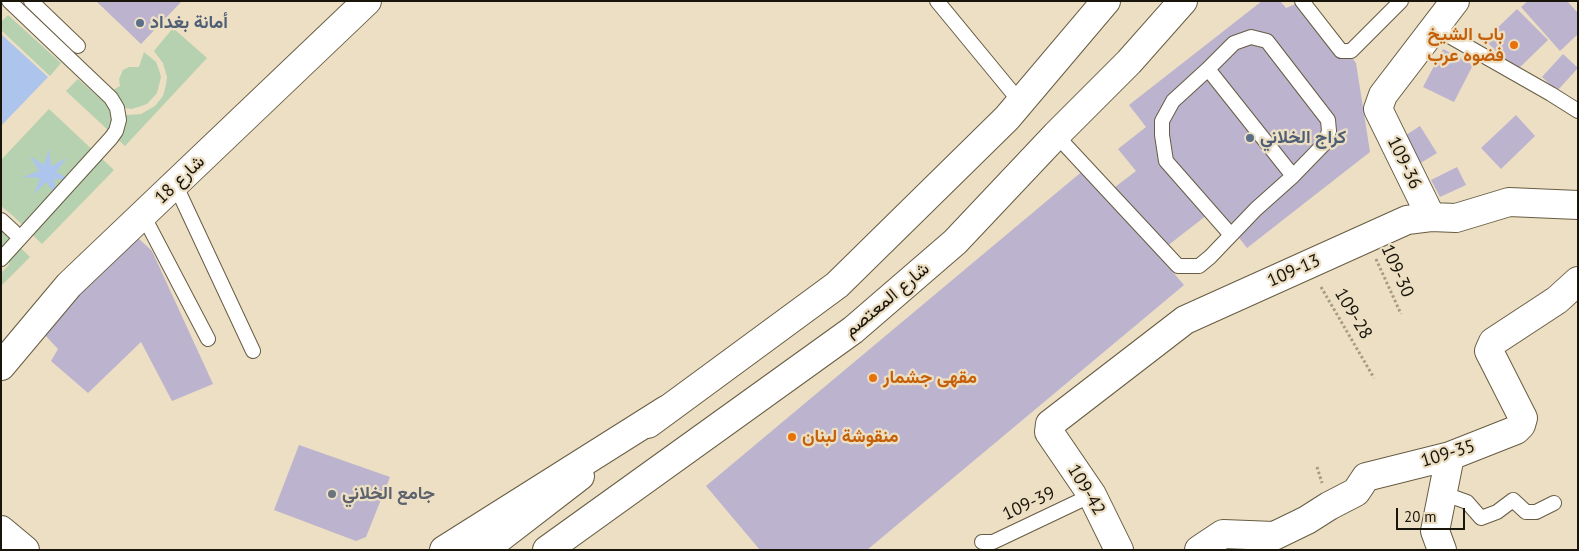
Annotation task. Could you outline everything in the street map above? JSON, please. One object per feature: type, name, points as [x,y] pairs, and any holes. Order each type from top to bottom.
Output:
[{"type":"street","name":"شارع 18","points":[[1,366],[69,284],[368,1]]},
{"type":"street","points":[[484,550],[666,410],[837,285],[1007,118],[1106,1]]},
{"type":"street","name":"شارع المعتصم","points":[[547,550],[552,544],[854,330],[955,242],[1056,135],[1129,62],[1183,1]]},
{"type":"street","points":[[1152,36],[1196,1]]},
{"type":"street","points":[[1435,28],[1455,1]]},
{"type":"street","name":"109-36","points":[[1430,217],[1378,109],[1383,94],[1435,28]]},
{"type":"street","name":"109-13","points":[[1049,432],[1050,424],[1054,419],[1184,320],[1407,220],[1430,217],[1456,218],[1509,202],[1578,205]]},
{"type":"street","name":"109-35","points":[[1198,550],[1223,534],[1274,536],[1307,520],[1328,506],[1356,492],[1366,477],[1450,456],[1516,430],[1521,425],[1523,418],[1489,351],[1493,342],[1557,300],[1578,281]]},
{"type":"street","points":[[444,550],[666,410]]},
{"type":"street","name":"109-42","points":[[1049,432],[1092,495],[1119,550]]},
{"type":"street","points":[[1442,550],[1435,531],[1450,456]]},
{"type":"street","points":[[1,530],[25,550]]},
{"type":"lane","points":[[1,259],[111,138],[116,131],[119,120],[117,108],[111,98],[9,1]]},
{"type":"lane","points":[[31,1],[78,46]]},
{"type":"lane","points":[[937,1],[1021,103]]},
{"type":"lane","points":[[1302,1],[1341,51],[1351,51],[1401,1]]},
{"type":"lane","points":[[1435,28],[1578,111]]},
{"type":"lane","points":[[1056,135],[1178,266],[1199,266],[1210,257],[1256,209],[1293,176],[1325,143],[1330,131],[1328,120],[1268,41],[1251,37],[1234,43],[1173,101],[1162,121],[1166,161],[1231,235]]},
{"type":"lane","points":[[1208,69],[1293,176]]},
{"type":"lane","points":[[175,184],[253,351]]},
{"type":"lane","points":[[143,215],[208,339]]},
{"type":"lane","points":[[1,220],[14,232]]},
{"type":"lane","points":[[1442,493],[1467,502],[1481,518],[1497,512],[1513,500],[1526,512],[1536,512],[1554,503]]},
{"type":"lane","name":"109-39","points":[[982,542],[993,542],[1092,495]]},
{"type":"path","name":"109-30","points":[[1368,238],[1381,272],[1401,314]]},
{"type":"path","name":"109-28","points":[[1308,265],[1374,378]]},
{"type":"green space","points":[[8,15],[61,63],[50,76],[1,30],[1,22]]},
{"type":"green space","points":[[173,28],[207,58],[125,146],[66,91],[78,79],[115,112],[127,115],[141,114],[155,106],[163,96],[167,77],[163,63],[154,51]]},
{"type":"green space","points":[[144,52],[156,62],[159,70],[161,77],[157,93],[147,104],[132,109],[124,108],[105,95],[120,86],[119,79],[123,70],[129,67],[139,67]]},
{"type":"green space","points":[[49,109],[114,170],[42,244],[1,206],[1,160]]},
{"type":"green space","points":[[1,229],[30,257],[1,286],[1,273],[9,265],[9,262],[7,257],[1,252]]},
{"type":"water","points":[[1,34],[48,77],[1,126]]},
{"type":"water","points":[[49,149],[51,166],[67,158],[56,172],[71,180],[54,179],[57,196],[46,182],[34,194],[40,178],[23,177],[39,171],[30,156],[44,165]]},
{"type":"building","name":"أمانة بغداد","points":[[96,1],[182,1],[141,44]]},
{"type":"building","points":[[1262,1],[1280,1],[1286,8],[1303,1],[1308,1],[1356,63],[1370,152],[1247,248],[1216,208],[1157,254],[1184,285],[867,550],[760,550],[706,486],[1085,169],[1106,194],[1136,171],[1118,149],[1146,127],[1129,105]]},
{"type":"building","points":[[1528,1],[1567,1],[1578,13],[1578,34],[1560,51],[1521,7]]},
{"type":"building","points":[[1517,9],[1548,40],[1516,71],[1485,40]]},
{"type":"building","points":[[1443,49],[1473,65],[1454,102],[1423,87]]},
{"type":"building","points":[[1563,54],[1578,68],[1557,91],[1542,77]]},
{"type":"building","points":[[1516,115],[1535,136],[1501,169],[1481,148]]},
{"type":"building","points":[[1420,126],[1437,153],[1419,164],[1403,137]]},
{"type":"building","points":[[1457,167],[1466,185],[1440,197],[1431,180]]},
{"type":"building","points":[[138,238],[152,251],[213,384],[172,401],[141,342],[88,393],[51,361],[58,349],[45,335],[93,277]]},
{"type":"building","name":"جامع الخلاني","points":[[299,445],[390,477],[366,537],[356,541],[274,510]]},
{"type":"place","name":"أمانة بغداد","points":[[140,23]]},
{"type":"place","name":"باب الشيخ فضوه عرب","points":[[1514,45]]},
{"type":"place","name":"كراج الخلاني","points":[[1250,138]]},
{"type":"place","name":"مقهى جشمار","points":[[873,378]]},
{"type":"place","name":"منقوشة لبنان","points":[[792,437]]},
{"type":"place","name":"جامع الخلاني","points":[[332,494]]}]
